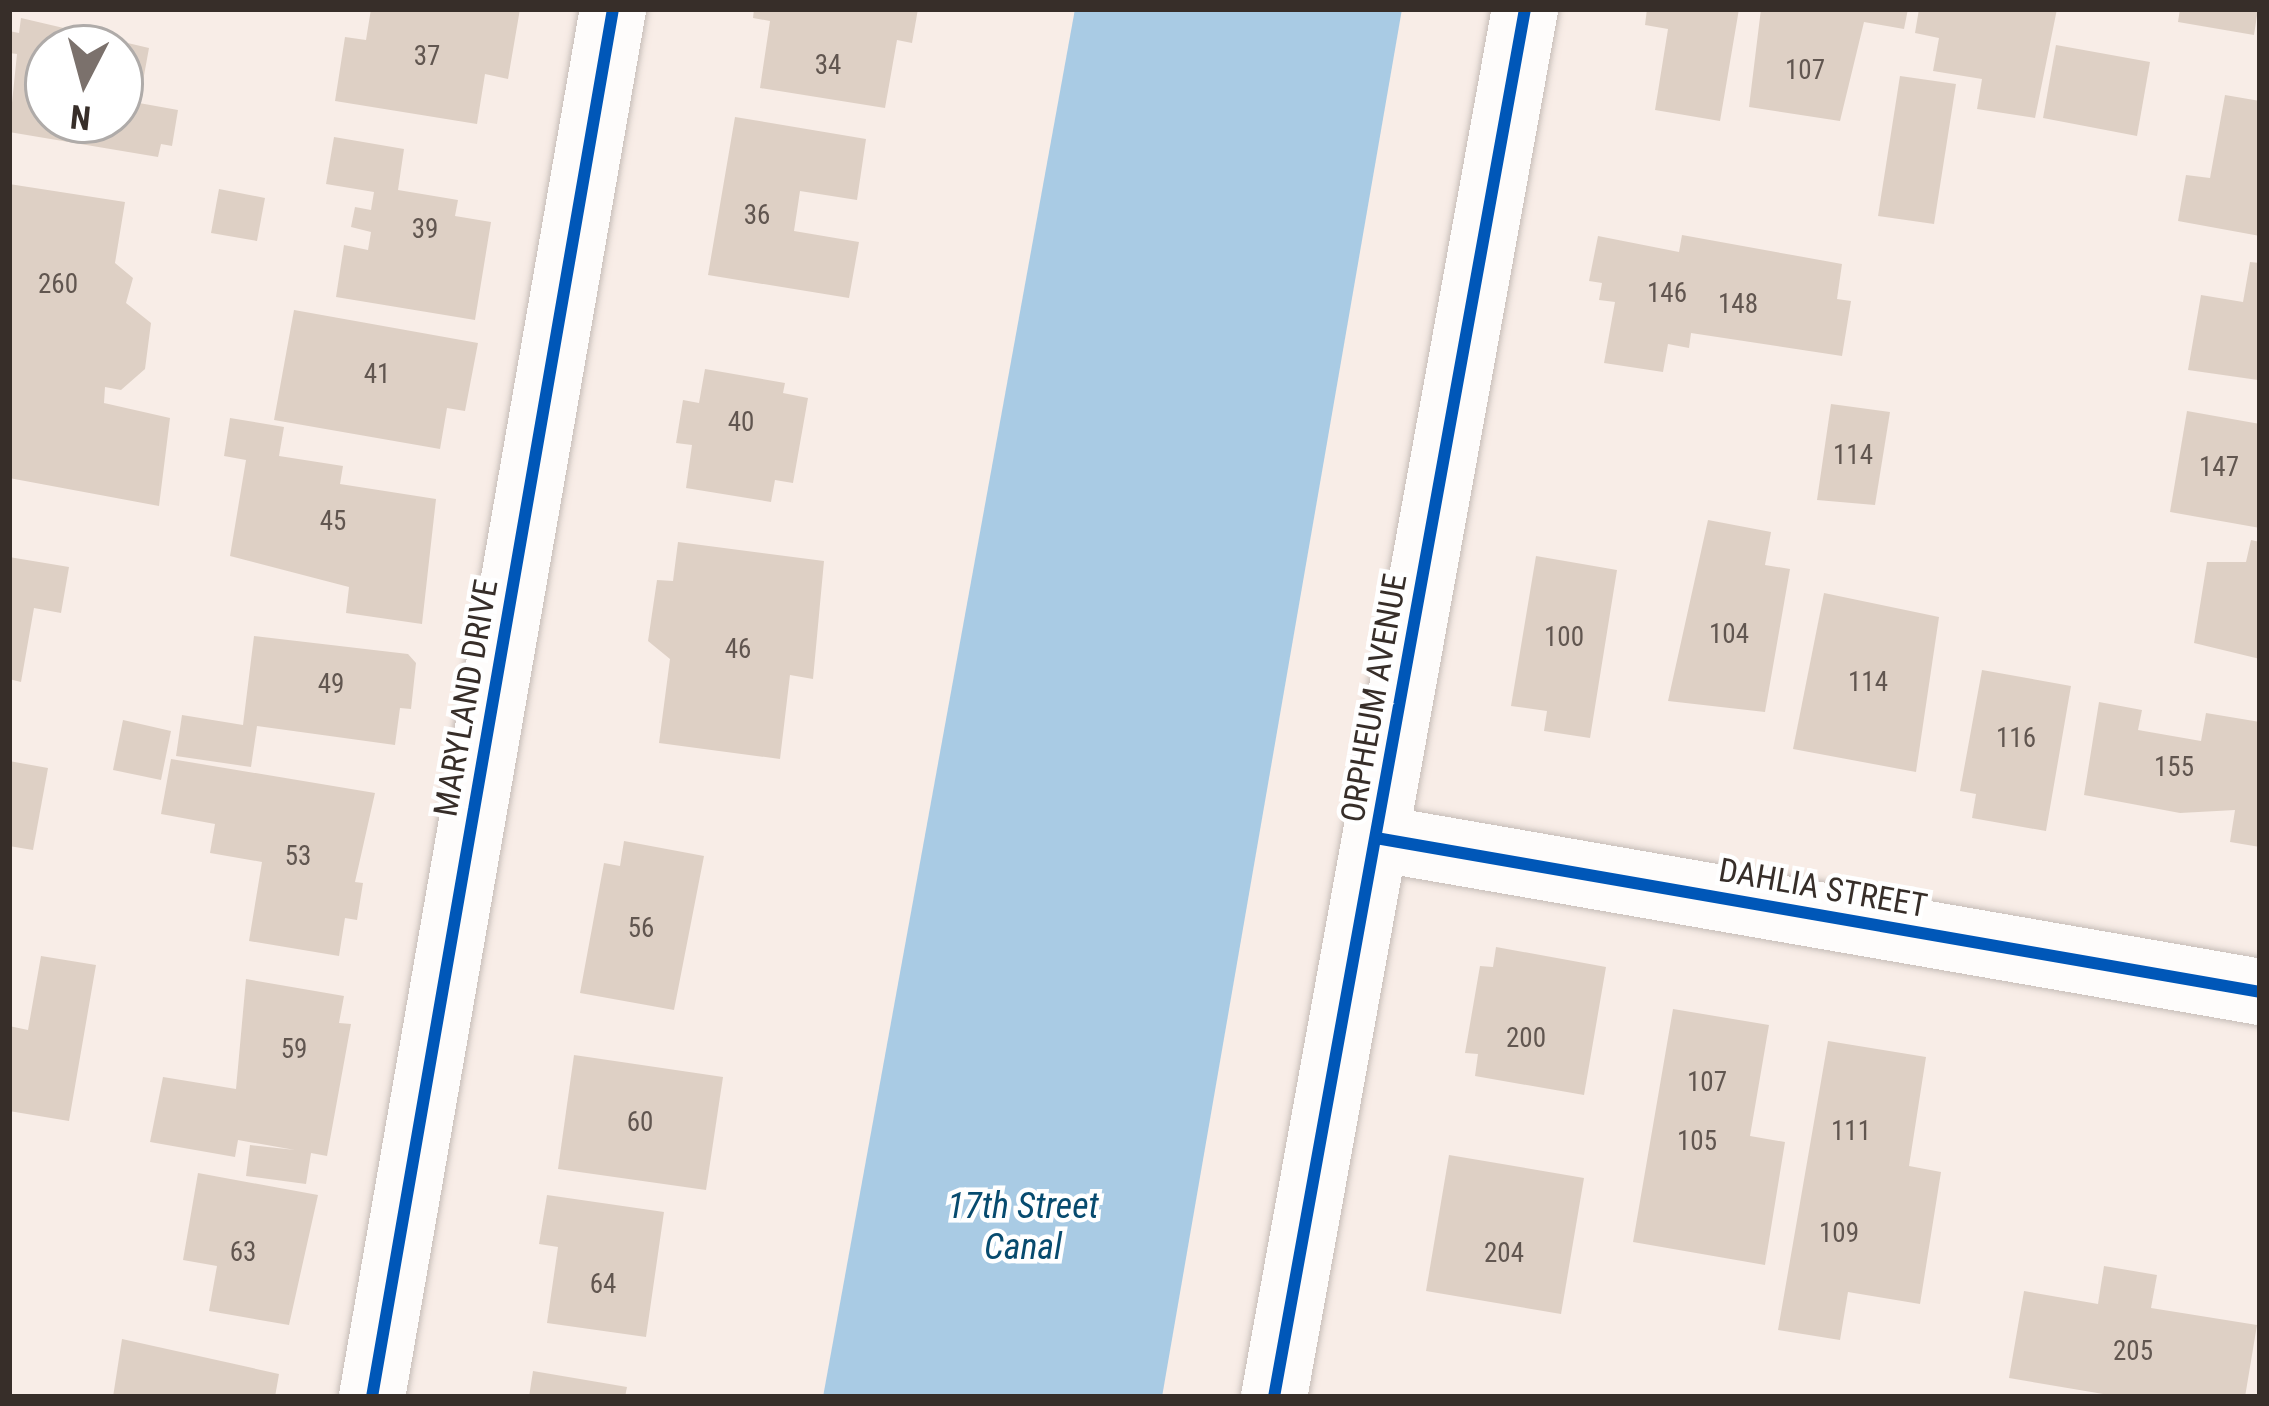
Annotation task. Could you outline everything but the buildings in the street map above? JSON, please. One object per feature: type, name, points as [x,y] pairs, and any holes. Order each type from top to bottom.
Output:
[{"type":"street","name":"MARYLAND DRIVE","points":[[372,1397],[613,9]]},
{"type":"street","name":"ORPHEUM AVENUE","points":[[1274,1397],[1525,9]]},
{"type":"street","name":"DAHLIA STREET","points":[[1376,838],[2260,992]]},
{"type":"water","name":"17th Street Canal","points":[[1075,9],[1402,9],[1162,1397],[823,1397]]},
{"type":"cycle path","points":[[372,1397],[613,9]]},
{"type":"cycle path","points":[[1274,1397],[1525,9]]},
{"type":"cycle path","points":[[1376,838],[2260,992]]}]
